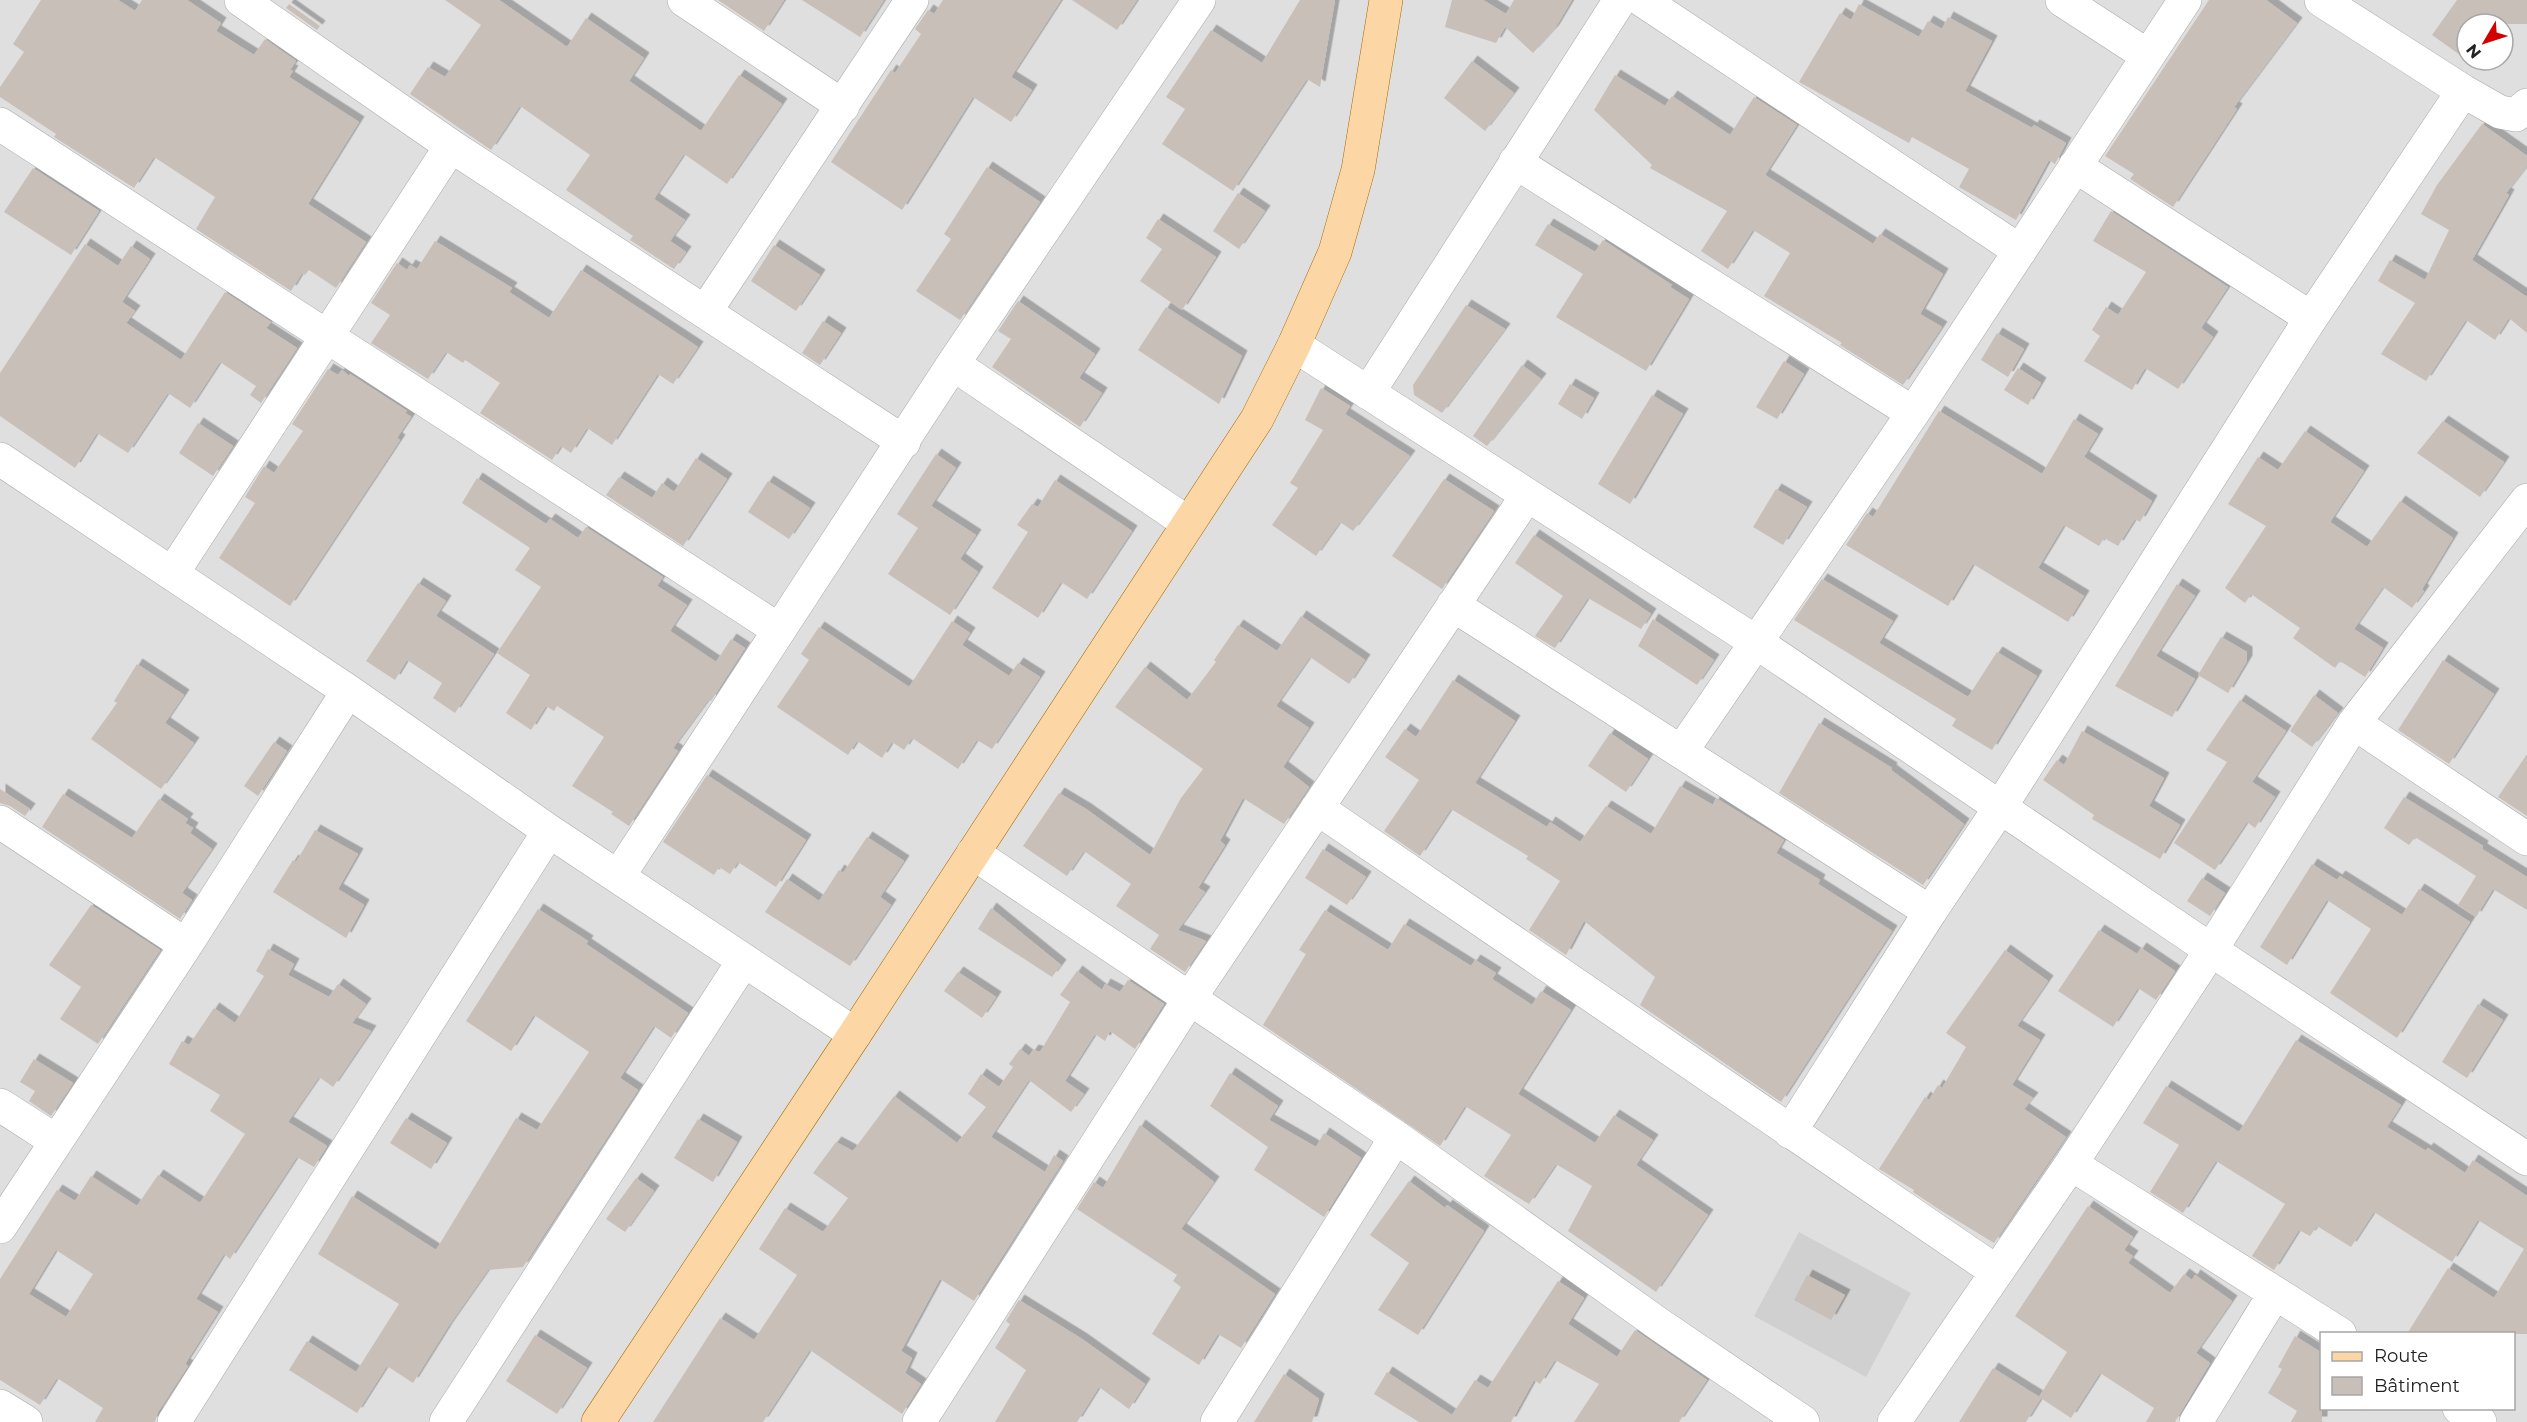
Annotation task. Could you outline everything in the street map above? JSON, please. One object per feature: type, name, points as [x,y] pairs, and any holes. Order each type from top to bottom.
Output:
[{"type":"main road","points":[[598,1422],[1257,419],[1294,345],[1335,252],[1358,170],[1386,0]]},
{"type":"street","points":[[684,0],[843,106]]},
{"type":"street","points":[[705,312],[912,0]]},
{"type":"street","points":[[618,878],[953,364],[1199,0]]},
{"type":"street","points":[[1368,393],[1620,0]]},
{"type":"street","points":[[1642,0],[2019,251]]},
{"type":"street","points":[[2062,0],[2148,56]]},
{"type":"street","points":[[1681,752],[1912,414],[2185,0]]},
{"type":"street","points":[[2321,0],[2463,91],[2500,111],[2516,115],[2527,105]]},
{"type":"street","points":[[246,1],[451,146],[904,442]]},
{"type":"street","points":[[1790,1132],[1930,912],[2001,806],[2311,318],[2463,91]]},
{"type":"street","points":[[0,123],[779,630]]},
{"type":"street","points":[[172,574],[451,146]]},
{"type":"street","points":[[1515,162],[1912,414]]},
{"type":"street","points":[[2075,166],[2311,318]]},
{"type":"street","points":[[1294,345],[1526,497],[1756,642],[2211,950],[2527,1159]]},
{"type":"street","points":[[953,364],[1188,523]]},
{"type":"street","points":[[0,459],[348,691],[618,878],[855,1034]]},
{"type":"street","points":[[920,1422],[1190,998],[1526,497]]},
{"type":"street","points":[[1894,1422],[2071,1164],[2211,950],[2354,723],[2527,500]]},
{"type":"street","points":[[1453,606],[1930,912]]},
{"type":"street","points":[[0,1227],[186,945],[348,691]]},
{"type":"street","points":[[2354,723],[2527,839]]},
{"type":"street","points":[[1317,808],[1997,1272]]},
{"type":"street","points":[[0,822],[186,945]]},
{"type":"street","points":[[174,1422],[549,831]]},
{"type":"street","points":[[973,853],[1396,1137],[1660,1325],[1803,1422]]},
{"type":"street","points":[[446,1422],[744,960]]},
{"type":"street","points":[[0,1105],[56,1141]]},
{"type":"street","points":[[1217,1422],[1396,1137]]},
{"type":"street","points":[[2071,1164],[2337,1332]]},
{"type":"street","points":[[2196,1422],[2275,1293]]},
{"type":"street","points":[[0,1406],[26,1422]]},
{"type":"street","points":[[2462,1410],[2480,1422]]},
{"type":"shaded area","points":[[0,0],[2527,0],[2527,1422],[0,1422]]},
{"type":"shaded area","points":[[1799,1232],[1911,1293],[1866,1377],[1754,1316]]},
{"type":"building","points":[[41,0],[118,0],[135,11],[142,0],[187,0],[221,23],[216,31],[254,55],[265,39],[296,61],[290,70],[293,71],[289,77],[359,122],[308,204],[366,242],[336,288],[309,270],[305,275],[302,273],[291,291],[196,229],[215,197],[154,157],[134,188],[54,137],[56,134],[0,97],[0,87],[24,52],[13,44]]},
{"type":"building","points":[[445,0],[499,0],[567,47],[586,18],[644,58],[629,81],[701,131],[739,75],[782,104],[727,184],[684,154],[654,199],[685,220],[670,241],[686,252],[674,269],[630,240],[633,236],[566,190],[590,155],[520,106],[491,150],[410,94],[428,67],[445,77],[481,25]]},
{"type":"building","points":[[718,0],[784,0],[764,31]]},
{"type":"building","points":[[802,0],[884,0],[860,37]]},
{"type":"building","points":[[943,0],[1061,0],[1011,77],[1032,90],[1011,122],[973,97],[902,210],[831,162],[891,70],[895,73],[921,34],[915,29],[928,10],[934,14]]},
{"type":"building","points":[[1072,0],[1137,0],[1117,30]]},
{"type":"building","points":[[1300,0],[1335,0],[1320,87],[1307,79],[1233,191],[1162,144],[1185,109],[1166,97],[1211,30],[1262,63]]},
{"type":"building","points":[[1452,0],[1483,0],[1506,14],[1514,0],[1572,0],[1554,30],[1533,53],[1505,27],[1496,43],[1445,27]]},
{"type":"building","points":[[2209,0],[2266,0],[2297,23],[2234,107],[2237,109],[2173,207],[2130,179],[2134,174],[2105,156]]},
{"type":"building","points":[[2457,0],[2527,0],[2527,24],[2515,24],[2515,12],[2455,12],[2455,51],[2432,35]]},
{"type":"building","points":[[289,4],[320,26],[317,30],[286,8]]},
{"type":"building","points":[[1859,4],[1919,37],[1928,21],[1942,29],[1948,17],[1992,41],[1965,91],[2032,128],[2034,125],[2066,143],[2055,164],[2049,160],[2016,220],[1959,187],[1969,169],[1912,137],[1909,143],[1799,82],[1840,13],[1851,20]]},
{"type":"building","points":[[1472,61],[1514,93],[1485,131],[1444,98]]},
{"type":"building","points":[[1615,75],[1665,106],[1672,96],[1730,135],[1754,97],[1797,125],[1765,175],[1873,244],[1880,234],[1943,274],[1920,314],[1942,327],[1903,385],[1840,345],[1842,343],[1764,296],[1790,253],[1753,230],[1728,269],[1701,251],[1727,211],[1650,168],[1652,165],[1594,110]]},
{"type":"building","points":[[2482,124],[2527,156],[2527,166],[2506,193],[2509,195],[2472,260],[2527,297],[2527,333],[2509,318],[2495,340],[2466,320],[2426,381],[2381,354],[2415,303],[2378,281],[2390,260],[2425,280],[2449,230],[2421,214],[2437,185]]},
{"type":"building","points":[[987,167],[1040,202],[960,320],[916,291],[951,239],[944,234]]},
{"type":"building","points":[[33,168],[99,211],[71,255],[4,212]]},
{"type":"building","points":[[1238,193],[1265,211],[1239,249],[1213,231]]},
{"type":"building","points":[[2111,211],[2228,287],[2201,328],[2213,337],[2178,389],[2145,368],[2132,390],[2084,361],[2100,336],[2092,330],[2106,307],[2118,315],[2146,272],[2093,241]]},
{"type":"building","points":[[1158,219],[1216,257],[1182,310],[1140,281],[1162,249],[1146,238]]},
{"type":"building","points":[[1548,224],[1595,252],[1603,240],[1672,285],[1670,287],[1689,299],[1646,371],[1556,317],[1583,274],[1535,245]]},
{"type":"building","points":[[435,241],[512,288],[509,292],[549,318],[581,270],[698,347],[673,384],[658,374],[612,445],[587,428],[571,453],[561,446],[552,460],[480,413],[500,383],[465,360],[463,363],[446,352],[428,379],[371,343],[390,315],[371,303],[397,263],[407,270],[410,265],[417,269]]},
{"type":"building","points":[[85,244],[118,266],[131,246],[150,259],[122,302],[135,311],[126,323],[181,360],[225,292],[271,322],[266,328],[297,348],[261,403],[250,395],[256,386],[220,362],[190,408],[168,393],[128,453],[97,433],[75,468],[0,416],[0,373]]},
{"type":"building","points":[[774,245],[820,275],[796,311],[751,281]]},
{"type":"building","points":[[1018,301],[1095,354],[1079,378],[1102,393],[1080,427],[992,367],[1011,339],[998,331]]},
{"type":"building","points":[[1466,305],[1505,329],[1442,413],[1414,395],[1413,385]]},
{"type":"building","points":[[1166,307],[1242,356],[1219,404],[1138,350]]},
{"type":"building","points":[[823,321],[841,333],[820,365],[802,353]]},
{"type":"building","points":[[1997,333],[2024,349],[2008,377],[1981,360]]},
{"type":"building","points":[[1784,361],[1804,374],[1777,419],[1756,407]]},
{"type":"building","points":[[1522,365],[1541,379],[1487,446],[1473,436]]},
{"type":"building","points":[[2018,368],[2041,383],[2028,405],[2004,390]]},
{"type":"building","points":[[328,369],[338,375],[342,370],[349,376],[350,374],[407,411],[405,413],[411,417],[397,438],[400,440],[290,606],[219,558],[255,503],[245,497],[264,466],[274,473],[303,431],[292,424]]},
{"type":"building","points":[[1570,384],[1594,398],[1582,419],[1558,404]]},
{"type":"building","points":[[1321,388],[1350,406],[1345,414],[1410,456],[1353,531],[1340,522],[1316,556],[1272,525],[1298,488],[1290,483],[1323,430],[1305,420]]},
{"type":"building","points":[[1652,395],[1683,414],[1630,504],[1598,484]]},
{"type":"building","points":[[1939,411],[2042,474],[2074,419],[2098,434],[2084,457],[2152,501],[2140,522],[2135,519],[2118,546],[2104,538],[2099,546],[2064,525],[2038,568],[2084,596],[2068,622],[1973,564],[1948,606],[1846,545],[1867,513],[1873,517]]},
{"type":"building","points":[[2443,421],[2504,462],[2480,497],[2417,453]]},
{"type":"building","points":[[198,423],[233,446],[213,476],[179,453]]},
{"type":"building","points":[[2305,431],[2364,471],[2330,522],[2367,547],[2400,501],[2453,538],[2412,608],[2383,587],[2354,629],[2383,648],[2365,677],[2340,661],[2335,668],[2293,638],[2300,628],[2251,594],[2245,603],[2225,588],[2266,526],[2228,504],[2258,457],[2278,470]]},
{"type":"building","points":[[936,454],[956,468],[931,506],[976,535],[960,559],[978,572],[950,615],[888,574],[918,528],[897,514]]},
{"type":"building","points":[[696,458],[727,479],[683,546],[606,495],[619,477],[652,498],[662,483],[674,492]]},
{"type":"building","points":[[477,478],[546,524],[550,519],[578,538],[586,527],[663,577],[657,586],[687,605],[670,631],[716,662],[731,639],[745,648],[711,701],[709,699],[673,748],[678,751],[629,826],[611,814],[613,812],[572,786],[604,737],[557,706],[554,711],[546,706],[531,730],[506,713],[530,675],[497,653],[541,587],[515,570],[530,548],[462,503]]},
{"type":"building","points":[[1444,479],[1494,511],[1442,589],[1392,556]]},
{"type":"building","points":[[1055,480],[1132,531],[1087,599],[1061,582],[1038,618],[992,588],[1028,532],[1017,525],[1032,504],[1038,507]]},
{"type":"building","points":[[768,481],[810,508],[789,539],[748,512]]},
{"type":"building","points":[[1776,489],[1807,507],[1783,545],[1753,527]]},
{"type":"building","points":[[1534,535],[1651,614],[1641,629],[1588,598],[1555,648],[1535,636],[1563,596],[1515,563]]},
{"type":"building","points":[[1822,579],[1893,621],[1879,643],[1968,697],[1997,652],[2037,676],[1992,750],[1952,726],[1956,719],[1794,620]]},
{"type":"building","points":[[418,583],[446,601],[436,616],[494,654],[455,713],[433,698],[442,683],[407,660],[395,680],[366,661]]},
{"type":"building","points":[[2177,584],[2195,596],[2156,656],[2195,679],[2172,717],[2115,686]]},
{"type":"building","points":[[1301,616],[1365,660],[1349,684],[1310,657],[1276,706],[1309,728],[1283,767],[1309,787],[1284,824],[1243,798],[1220,841],[1225,845],[1198,888],[1205,892],[1178,930],[1206,941],[1185,972],[1150,949],[1159,935],[1116,906],[1131,884],[1084,851],[1067,876],[1023,846],[1059,793],[1086,809],[1150,855],[1181,798],[1203,769],[1115,707],[1145,667],[1187,700],[1216,662],[1214,660],[1238,625],[1277,651]]},
{"type":"building","points":[[1653,619],[1714,660],[1697,685],[1638,646]]},
{"type":"building","points":[[952,621],[970,633],[962,645],[1009,676],[1018,663],[1040,677],[992,749],[977,740],[958,769],[912,738],[904,750],[892,742],[882,758],[857,741],[848,755],[777,707],[809,660],[801,654],[819,627],[909,687]]},
{"type":"building","points":[[2221,637],[2247,652],[2247,661],[2228,693],[2198,675]]},
{"type":"building","points":[[2443,660],[2494,694],[2449,764],[2398,730]]},
{"type":"building","points":[[137,664],[184,695],[165,723],[194,743],[161,789],[91,739],[117,703],[114,701]]},
{"type":"building","points":[[1453,680],[1515,721],[1475,783],[1547,827],[1550,822],[1580,842],[1606,806],[1651,834],[1680,786],[1713,805],[1716,798],[1784,840],[1776,853],[1820,880],[1818,884],[1892,931],[1781,1102],[1640,1005],[1655,977],[1584,921],[1566,955],[1529,930],[1560,881],[1526,859],[1528,856],[1451,809],[1420,856],[1384,831],[1419,780],[1385,757],[1405,729],[1416,737]]},
{"type":"building","points":[[2314,695],[2338,713],[2312,747],[2290,731]]},
{"type":"building","points":[[2240,700],[2286,731],[2252,782],[2275,797],[2255,828],[2247,822],[2215,870],[2174,843],[2227,762],[2206,750]]},
{"type":"building","points":[[1819,723],[1892,768],[1891,770],[1964,824],[1923,885],[1779,793]]},
{"type":"building","points":[[2082,731],[2164,778],[2149,806],[2180,825],[2160,859],[2092,819],[2094,815],[2043,780],[2057,760],[2064,765]]},
{"type":"building","points":[[1610,733],[1648,759],[1626,792],[1588,766]]},
{"type":"building","points":[[274,742],[287,751],[258,796],[244,786]]},
{"type":"building","points":[[2527,754],[2527,816],[2498,797]]},
{"type":"building","points":[[707,775],[806,840],[776,887],[738,862],[730,874],[719,867],[714,875],[663,842]]},
{"type":"building","points":[[0,789],[30,809],[25,816],[10,806],[0,803]]},
{"type":"building","points":[[63,794],[132,838],[159,799],[188,819],[185,823],[193,828],[190,833],[212,849],[182,893],[192,900],[180,919],[42,827]]},
{"type":"building","points":[[2404,797],[2483,846],[2482,849],[2527,877],[2527,910],[2493,889],[2476,917],[2458,905],[2476,876],[2415,837],[2409,845],[2384,828]]},
{"type":"building","points":[[315,830],[358,854],[338,889],[364,905],[346,938],[273,892],[293,860],[296,862]]},
{"type":"building","points":[[867,837],[904,861],[880,897],[891,905],[850,966],[765,912],[787,879],[819,901],[839,870],[843,873]]},
{"type":"building","points":[[1323,849],[1366,877],[1347,905],[1305,878]]},
{"type":"building","points":[[2312,864],[2337,880],[2340,876],[2402,915],[2419,889],[2470,922],[2397,1038],[2330,993],[2371,929],[2327,900],[2287,965],[2260,947]]},
{"type":"building","points":[[2202,878],[2225,893],[2210,916],[2187,901]]},
{"type":"building","points":[[91,905],[160,950],[98,1044],[60,1019],[81,987],[49,965]]},
{"type":"building","points":[[991,908],[1061,965],[1052,977],[978,929]]},
{"type":"building","points":[[538,909],[588,941],[586,944],[688,1013],[671,1038],[654,1026],[620,1078],[638,1090],[523,1267],[488,1270],[448,1327],[413,1383],[387,1366],[357,1413],[289,1370],[307,1341],[356,1372],[399,1304],[318,1254],[352,1196],[436,1250],[516,1118],[537,1130],[589,1052],[534,1015],[511,1051],[466,1021]]},
{"type":"building","points":[[1325,910],[1388,950],[1404,924],[1471,966],[1475,960],[1496,973],[1492,979],[1532,1005],[1541,991],[1571,1010],[1518,1094],[1595,1143],[1614,1115],[1653,1140],[1636,1165],[1708,1215],[1656,1292],[1568,1231],[1592,1186],[1556,1164],[1529,1204],[1484,1176],[1511,1135],[1465,1106],[1440,1146],[1263,1025],[1306,954],[1299,950]]},
{"type":"building","points":[[2099,930],[2137,954],[2141,948],[2175,971],[2156,1000],[2138,988],[2113,1027],[2058,991]]},
{"type":"building","points":[[268,949],[294,964],[288,975],[329,997],[338,984],[366,1004],[352,1023],[371,1031],[333,1087],[319,1077],[288,1122],[327,1146],[314,1167],[297,1157],[230,1259],[224,1254],[196,1299],[218,1312],[185,1364],[188,1366],[158,1412],[155,1422],[95,1422],[103,1408],[57,1378],[40,1405],[0,1380],[0,1279],[57,1190],[75,1201],[91,1176],[137,1206],[158,1175],[200,1203],[245,1134],[210,1111],[220,1095],[169,1064],[182,1041],[189,1045],[214,1008],[235,1023],[264,976],[256,971]],"holes":[[[56,1250],[93,1274],[66,1317],[29,1294]]]},
{"type":"building","points":[[2005,950],[2048,981],[2017,1026],[2040,1040],[2012,1085],[2033,1098],[2024,1109],[2066,1137],[1994,1243],[1879,1169],[1925,1097],[1929,1100],[1938,1085],[1942,1088],[1966,1047],[1946,1033]]},
{"type":"building","points":[[1077,971],[1102,990],[1105,984],[1120,992],[1128,980],[1164,1004],[1135,1049],[1110,1031],[1105,1041],[1095,1034],[1065,1081],[1084,1094],[1071,1112],[1029,1080],[991,1137],[1045,1172],[1054,1155],[1063,1161],[974,1301],[940,1279],[901,1351],[912,1358],[905,1373],[921,1384],[902,1414],[810,1350],[763,1422],[653,1422],[720,1318],[754,1340],[797,1275],[759,1249],[785,1208],[823,1232],[848,1198],[813,1173],[836,1142],[853,1151],[894,1096],[957,1143],[986,1107],[968,1094],[981,1074],[999,1087],[1013,1067],[1009,1064],[1020,1049],[1029,1056],[1033,1050],[1040,1052],[1070,1002],[1060,995]]},
{"type":"building","points":[[958,972],[996,997],[982,1018],[944,991]]},
{"type":"building","points":[[2478,1004],[2503,1020],[2467,1078],[2442,1062]]},
{"type":"building","points":[[2296,1040],[2401,1105],[2387,1127],[2426,1151],[2428,1148],[2465,1173],[2473,1160],[2527,1196],[2527,1334],[2408,1332],[2448,1268],[2494,1298],[2524,1249],[2478,1220],[2452,1262],[2374,1212],[2351,1247],[2317,1226],[2310,1236],[2299,1230],[2274,1270],[2252,1256],[2285,1204],[2216,1161],[2183,1213],[2150,1192],[2179,1145],[2143,1123],[2166,1086],[2239,1132]]},
{"type":"building","points":[[34,1059],[73,1083],[51,1116],[29,1101],[35,1091],[20,1082]]},
{"type":"building","points":[[1230,1073],[1278,1106],[1269,1120],[1316,1147],[1324,1133],[1361,1158],[1324,1217],[1254,1170],[1268,1147],[1210,1106]]},
{"type":"building","points":[[406,1118],[447,1143],[431,1169],[390,1143]]},
{"type":"building","points":[[698,1119],[737,1142],[713,1182],[674,1158]]},
{"type":"building","points":[[1140,1125],[1214,1182],[1181,1229],[1275,1294],[1241,1348],[1218,1334],[1199,1365],[1152,1334],[1181,1287],[1173,1281],[1177,1275],[1077,1209],[1094,1182],[1103,1188]]},
{"type":"building","points":[[636,1178],[654,1191],[625,1232],[606,1219]]},
{"type":"building","points":[[1409,1181],[1445,1208],[1447,1205],[1484,1231],[1418,1335],[1378,1310],[1409,1263],[1370,1235]]},
{"type":"building","points":[[2088,1206],[2133,1237],[2124,1250],[2133,1256],[2128,1263],[2170,1293],[2184,1274],[2192,1280],[2195,1275],[2232,1301],[2196,1353],[2210,1363],[2175,1422],[2146,1422],[2154,1408],[2100,1373],[2071,1418],[2039,1397],[2067,1352],[2015,1316]]},
{"type":"building","points":[[1807,1275],[1845,1295],[1831,1320],[1794,1300]]},
{"type":"building","points":[[1558,1281],[1584,1298],[1568,1324],[1617,1357],[1635,1330],[1707,1380],[1679,1422],[1574,1422],[1599,1384],[1555,1360],[1540,1384],[1534,1380],[1511,1422],[1419,1422],[1374,1394],[1387,1372],[1452,1415],[1475,1380],[1488,1388]]},
{"type":"building","points":[[1019,1300],[1082,1339],[1145,1384],[1129,1409],[1099,1387],[1077,1422],[995,1422],[1026,1370],[995,1348],[1010,1324],[1006,1321]]},
{"type":"building","points":[[535,1335],[587,1368],[557,1414],[506,1381]]},
{"type":"building","points":[[2295,1336],[2320,1352],[2322,1422],[2291,1422],[2297,1411],[2268,1393],[2282,1369],[2278,1367]]},
{"type":"building","points":[[1993,1368],[2041,1398],[2026,1422],[1959,1422]]},
{"type":"building","points":[[1284,1374],[1319,1399],[1312,1422],[1254,1422]]}]
